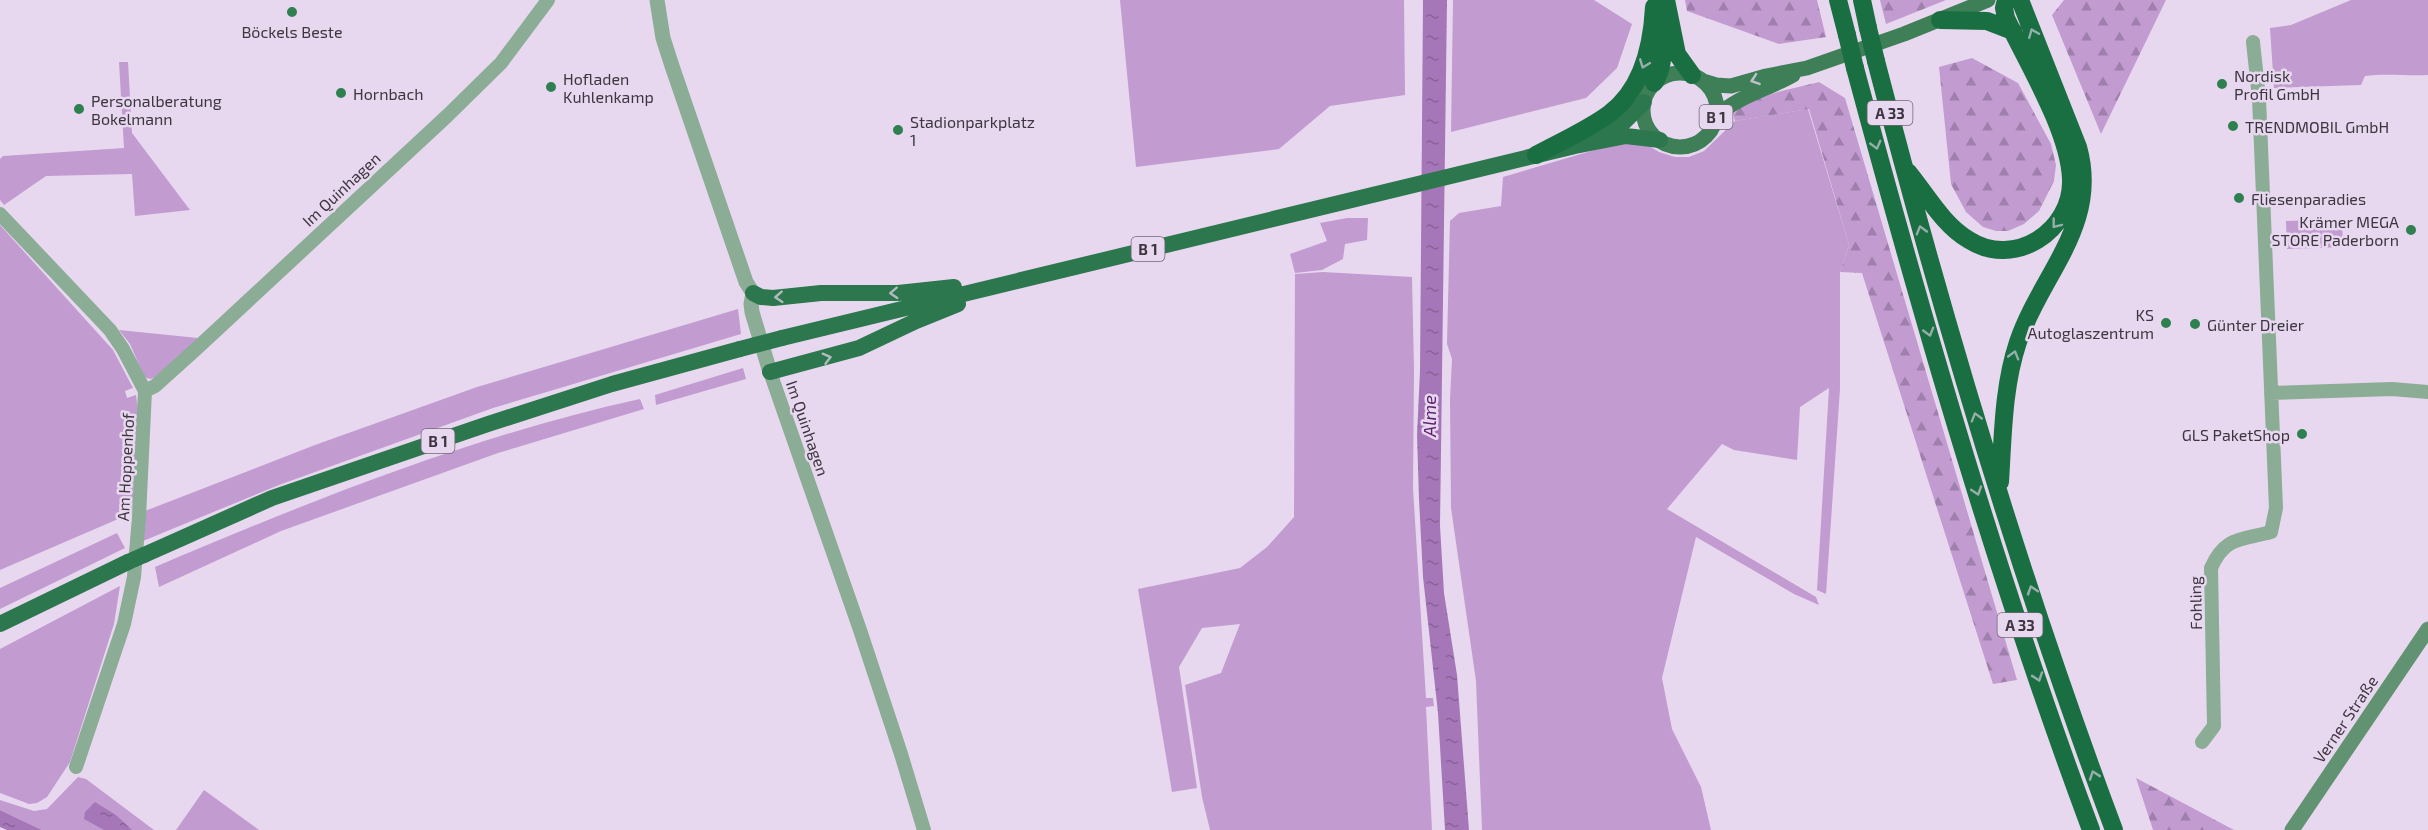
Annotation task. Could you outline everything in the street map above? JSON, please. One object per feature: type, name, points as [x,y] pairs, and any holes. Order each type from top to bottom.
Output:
[{"type":"highway","name":"A 33","points":[[1862,0],[1904,166],[2000,493],[2114,830]]},
{"type":"highway","points":[[1904,166],[1948,223],[1962,236],[1978,245],[2000,250],[2035,243],[2054,227],[2064,213],[2070,196],[2071,178],[2068,157],[2058,127],[2004,11],[2006,0]]},
{"type":"highway","points":[[2000,493],[2005,402],[2013,360],[2027,319],[2071,237],[2079,214],[2084,188],[2078,147],[2020,0]]},
{"type":"highway","points":[[1658,2],[1677,54],[1698,78]]},
{"type":"highway","points":[[1654,83],[1661,69],[1663,53],[1658,2]]},
{"type":"highway","points":[[1536,155],[1610,114],[1626,97],[1641,73],[1649,52],[1658,2]]},
{"type":"highway","name":"A 33","points":[[1839,5],[1900,235],[1959,436],[2015,610],[2091,830]]},
{"type":"highway","points":[[1940,20],[1986,21],[2013,31]]},
{"type":"highway","name":"B 1","points":[[1575,146],[1622,124],[1644,102]]},
{"type":"highway","name":"B 1","points":[[0,624],[128,562],[272,498],[612,384],[782,338],[1536,155],[1632,136],[1660,140]]},
{"type":"highway","points":[[753,293],[768,298],[821,293],[898,293],[1015,281]]},
{"type":"highway","name":"B 1","points":[[770,372],[859,348],[916,321],[1015,281]]},
{"type":"main road","name":"B 1","points":[[1644,102],[1654,83],[1673,74],[1731,86],[1807,68],[1940,20],[1988,0]]},
{"type":"main road","name":"B 1","points":[[1715,118],[1740,99],[1771,88],[1807,68]]},
{"type":"main road","name":"B 1","points":[[1660,140],[1677,146],[1695,143],[1709,131],[1715,118],[1715,99],[1698,78]]},
{"type":"main road","points":[[1644,102],[1646,122],[1651,133],[1660,140]]},
{"type":"main road","name":"Verner Straße","points":[[2292,830],[2428,629]]},
{"type":"street","name":"Im Quinhagen","points":[[145,391],[155,386],[195,350],[447,116],[508,54],[548,0]]},
{"type":"street","name":"Im Quinhagen","points":[[649,0],[747,282],[753,293],[751,304],[754,321],[770,372],[860,630],[924,830]]},
{"type":"street","name":"Im Quinhagen","points":[[657,0],[663,38]]},
{"type":"street","name":"Fohling","points":[[2202,742],[2214,726],[2211,568],[2220,550],[2230,542],[2271,532],[2276,508],[2259,98],[2253,42]]},
{"type":"street","name":"Am Hoppenhof","points":[[0,214],[110,330],[123,349],[145,391],[139,517],[131,596],[124,624],[76,767]]},
{"type":"street","points":[[2271,393],[2392,389],[2428,392]]},
{"type":"green space","points":[[1120,0],[1404,0],[1405,95],[1330,106],[1279,149],[1136,167]]},
{"type":"green space","points":[[1453,0],[1594,0],[1632,24],[1617,68],[1586,98],[1451,132]]},
{"type":"green space","points":[[1685,0],[1817,0],[1826,37],[1779,44],[1687,11]]},
{"type":"green space","points":[[1880,0],[1946,0],[1886,24]]},
{"type":"green space","points":[[2064,0],[2166,0],[2101,134],[2052,15]]},
{"type":"green space","points":[[2351,0],[2428,0],[2428,75],[2373,75],[2365,76],[2361,85],[2274,88],[2270,28],[2291,25]]},
{"type":"green space","points":[[1972,58],[2018,83],[2051,144],[2056,165],[2054,181],[2039,211],[2024,224],[2008,231],[1996,231],[1983,227],[1966,212],[1951,184],[1939,67]]},
{"type":"green space","points":[[119,62],[128,62],[132,133],[190,210],[135,216],[132,174],[46,176],[4,205],[0,200],[0,159],[3,156],[124,148]]},
{"type":"green space","points":[[1819,82],[1845,98],[2017,680],[1993,684],[1862,273],[1840,272],[1849,245],[1809,109],[1735,121],[1733,114],[1750,102]]},
{"type":"green space","points":[[1808,109],[1849,245],[1840,272],[1840,389],[1826,594],[1817,590],[1829,388],[1800,407],[1797,460],[1734,450],[1722,444],[1667,509],[1816,597],[1819,605],[1794,594],[1696,537],[1662,678],[1672,729],[1701,787],[1711,830],[1482,830],[1476,681],[1451,508],[1452,359],[1447,344],[1450,221],[1459,213],[1501,206],[1503,177],[1608,146],[1629,143],[1644,143],[1659,152],[1675,157],[1689,157],[1704,151],[1735,121]]},
{"type":"green space","points":[[1347,218],[1368,218],[1367,240],[1345,244],[1343,259],[1322,270],[1295,273],[1290,254],[1327,241],[1320,223]]},
{"type":"green space","points":[[2342,219],[2343,247],[2287,249],[2286,221]]},
{"type":"green space","points":[[0,225],[113,350],[133,388],[125,391],[127,398],[136,395],[138,410],[132,513],[0,570]]},
{"type":"green space","points":[[1323,272],[1412,277],[1413,488],[1426,698],[1433,698],[1434,706],[1426,707],[1432,830],[1210,830],[1202,797],[1185,685],[1221,673],[1240,624],[1202,628],[1179,667],[1197,788],[1172,792],[1138,589],[1240,568],[1267,547],[1294,517],[1295,274]]},
{"type":"green space","points":[[738,309],[741,334],[493,408],[279,485],[143,541],[145,511],[315,445],[477,387]]},
{"type":"green space","points":[[119,330],[198,338],[163,372],[149,379],[144,376],[130,344]]},
{"type":"green space","points":[[743,368],[746,379],[656,405],[655,395]]},
{"type":"green space","points":[[640,399],[644,409],[498,453],[281,531],[159,587],[155,567],[333,494],[516,431]]},
{"type":"green space","points":[[117,533],[125,548],[0,609],[0,588]]},
{"type":"green space","points":[[120,586],[114,624],[70,762],[47,797],[37,803],[29,804],[0,793],[0,649]]},
{"type":"green space","points":[[78,777],[86,779],[154,830],[42,830],[0,810],[0,800],[34,811],[47,809]]},
{"type":"green space","points":[[2136,778],[2234,830],[2153,830]]},
{"type":"green space","points":[[204,790],[259,830],[176,830]]},
{"type":"water","name":"Alme","points":[[1423,0],[1447,0],[1440,526],[1444,593],[1457,675],[1469,830],[1445,830],[1438,713],[1423,577],[1417,435],[1420,371]]},
{"type":"water","points":[[95,802],[116,815],[132,830],[104,830],[84,819],[85,812]]},
{"type":"water","points":[[0,810],[42,830],[7,830],[0,827]]},
{"type":"place","name":"Böckels Beste","points":[[292,12]]},
{"type":"place","name":"Nordisk Profil GmbH","points":[[2222,84]]},
{"type":"place","name":"Hofladen Kuhlenkamp","points":[[551,87]]},
{"type":"place","name":"Hornbach","points":[[341,93]]},
{"type":"place","name":"Personalberatung Bokelmann","points":[[79,109]]},
{"type":"place","name":"TRENDMOBIL GmbH","points":[[2233,126]]},
{"type":"place","name":"Stadionparkplatz 1","points":[[898,130]]},
{"type":"place","name":"Fliesenparadies","points":[[2239,198]]},
{"type":"place","name":"Krämer MEGA STORE Paderborn","points":[[2411,230]]},
{"type":"place","name":"KS Autoglaszentrum","points":[[2166,323]]},
{"type":"place","name":"Günter Dreier","points":[[2195,324]]},
{"type":"place","name":"GLS PaketShop","points":[[2302,434]]}]
